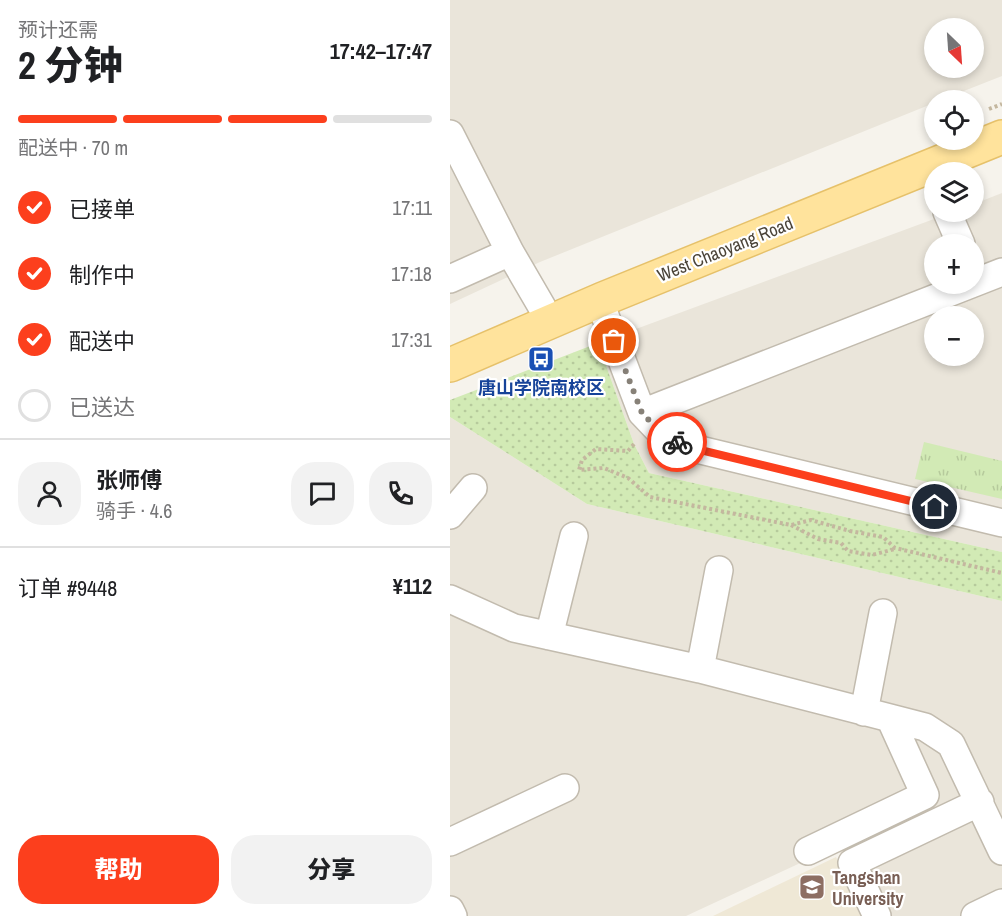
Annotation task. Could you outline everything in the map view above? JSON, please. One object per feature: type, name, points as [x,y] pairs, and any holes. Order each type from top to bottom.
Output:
[{"type":"main road","points":[[984,127],[1002,119]]},
{"type":"main road","name":"West Chaoyang Road","points":[[956,162],[1002,137]]},
{"type":"main road","name":"West Chaoyang Road","points":[[450,348],[542,307],[927,150]]},
{"type":"main road","name":"West Chaoyang Road","points":[[450,365],[603,299],[924,178]]},
{"type":"street","points":[[450,135],[510,252],[542,307]]},
{"type":"street","points":[[450,279],[510,252]]},
{"type":"street","points":[[984,276],[1002,272]]},
{"type":"street","points":[[650,410],[936,294]]},
{"type":"street","points":[[603,299],[604,314],[662,434],[688,447],[1002,523]]},
{"type":"street","points":[[650,410],[701,435],[1002,512]]},
{"type":"street","points":[[450,515],[472,488]]},
{"type":"street","points":[[549,636],[574,536]]},
{"type":"street","points":[[700,669],[719,570]]},
{"type":"street","points":[[450,599],[514,628],[700,669],[925,727],[951,744],[1002,851]]},
{"type":"street","points":[[864,712],[883,613]]},
{"type":"street","points":[[808,852],[925,795],[890,718]]},
{"type":"street","points":[[450,842],[565,788]]},
{"type":"street","points":[[877,916],[852,862],[980,802]]},
{"type":"street","points":[[975,916],[1002,903]]},
{"type":"street","points":[[450,910],[453,916]]},
{"type":"path","points":[[634,444],[628,451],[596,449],[582,460],[579,470],[604,468],[628,478],[650,497],[791,525],[818,539],[841,543],[848,551],[872,555],[895,548]]},
{"type":"path","points":[[791,525],[811,520],[882,537],[895,548],[1002,573]]},
{"type":"shaded area","points":[[450,0],[1002,0],[1002,76],[966,90],[924,90],[924,107],[540,262],[450,304]]},
{"type":"shaded area","points":[[1002,193],[1002,552],[649,473],[634,444],[598,343],[926,222],[984,222],[984,200]]},
{"type":"shaded area","points":[[450,417],[587,504],[1002,601],[1002,916],[871,916],[837,846],[686,916],[450,916]]},
{"type":"shaded area","name":"Tangshan University","points":[[836,857],[864,916],[713,916]]},
{"type":"green space","points":[[598,343],[634,444],[649,473],[1002,552],[1002,601],[587,504],[450,417],[450,400]]},
{"type":"green space","points":[[924,442],[1002,461],[1002,499],[915,479]]},
{"type":"way so far","points":[[614,341],[642,413],[662,434],[677,442]]},
{"type":"place","name":"唐山学院南校区","points":[[541,359]]},
{"type":"place","name":"Tangshan University","points":[[812,887]]},
{"type":"route","points":[[677,442],[688,447],[935,507]]}]
